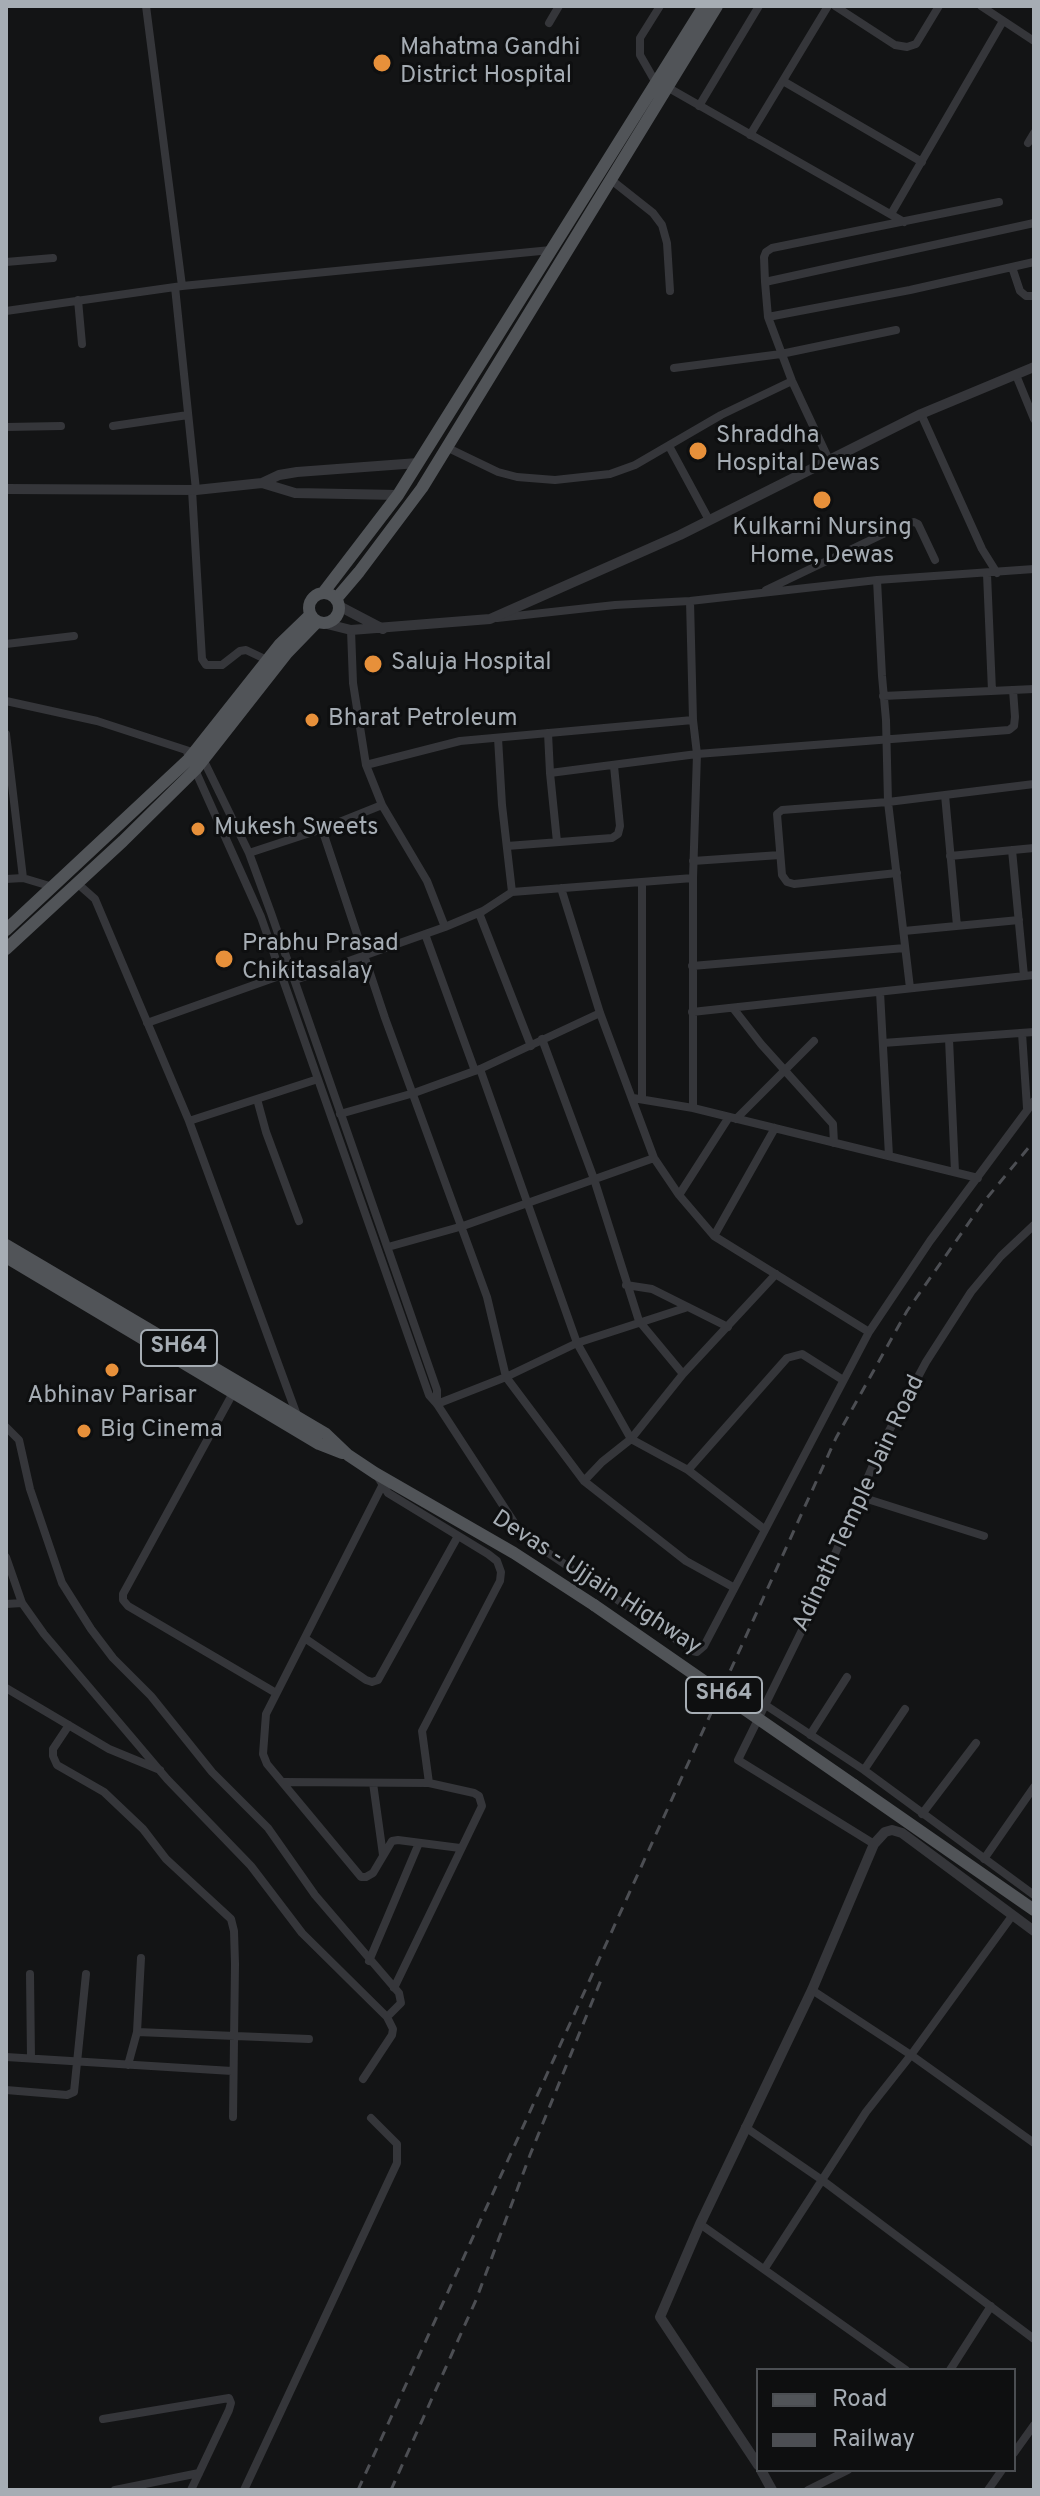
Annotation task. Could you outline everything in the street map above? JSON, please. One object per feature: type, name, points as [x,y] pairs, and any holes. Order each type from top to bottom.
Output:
[{"type":"main road","points":[[6,930],[194,758],[267,660],[318,620],[334,620],[338,602],[422,488],[610,179],[704,6]]},
{"type":"main road","points":[[318,620],[308,610],[311,599],[323,593],[398,495],[552,250],[717,6]]},
{"type":"main road","points":[[323,593],[338,602]]},
{"type":"main road","points":[[6,949],[78,884],[318,620]]},
{"type":"main road","name":"Devas - Ujjain Highway","points":[[6,1245],[326,1434],[348,1455],[375,1473],[514,1553],[594,1605],[1034,1910]]},
{"type":"main road","name":"Devas - Ujjain Highway","points":[[6,1257],[319,1444],[348,1455]]},
{"type":"street","points":[[146,6],[179,286],[194,490],[202,659],[206,665],[215,667],[246,650],[267,660]]},
{"type":"street","points":[[549,23],[559,6]]},
{"type":"street","points":[[660,6],[640,38],[640,55],[662,85],[904,222]]},
{"type":"street","points":[[699,106],[759,6]]},
{"type":"street","points":[[750,135],[828,6]]},
{"type":"street","points":[[835,6],[895,45],[907,47],[916,44],[939,6]]},
{"type":"street","points":[[981,6],[1034,41]]},
{"type":"street","points":[[891,214],[1003,21]]},
{"type":"street","points":[[783,81],[922,162]]},
{"type":"street","points":[[1028,143],[1034,133]]},
{"type":"street","points":[[610,179],[653,213],[662,225],[667,243],[670,291]]},
{"type":"street","points":[[829,460],[792,381],[768,317],[766,252],[772,248],[999,202]]},
{"type":"street","points":[[765,282],[1034,223]]},
{"type":"street","points":[[6,311],[179,286],[552,250]]},
{"type":"street","points":[[6,262],[53,258]]},
{"type":"street","points":[[768,317],[1034,262]]},
{"type":"street","points":[[1012,267],[1020,291],[1026,296],[1034,296]]},
{"type":"street","points":[[78,300],[82,344]]},
{"type":"street","points":[[674,368],[781,354],[896,330]]},
{"type":"street","points":[[490,619],[709,520],[921,414],[1034,367]]},
{"type":"street","points":[[1016,375],[1034,419]]},
{"type":"street","points":[[446,447],[498,472],[517,477],[555,480],[610,474],[635,465],[721,415],[792,381]]},
{"type":"street","points":[[921,414],[992,573],[992,691]]},
{"type":"street","points":[[113,426],[188,415]]},
{"type":"street","points":[[6,427],[61,426]]},
{"type":"street","points":[[669,446],[709,520]]},
{"type":"street","points":[[6,489],[194,490],[262,483],[279,475],[297,472],[418,463]]},
{"type":"street","points":[[262,483],[295,493],[398,495]]},
{"type":"street","points":[[759,593],[914,522],[918,524],[935,560]]},
{"type":"street","points":[[318,620],[351,630],[383,629],[615,605],[690,601],[877,580],[1034,569]]},
{"type":"street","points":[[877,580],[888,802],[910,988]]},
{"type":"street","points":[[690,601],[693,720],[697,754],[693,861],[693,1108]]},
{"type":"street","points":[[338,602],[383,629]]},
{"type":"street","points":[[351,630],[353,683],[366,765],[382,805],[427,881],[445,927]]},
{"type":"street","points":[[6,644],[74,636]]},
{"type":"street","points":[[883,696],[1034,689]]},
{"type":"street","points":[[550,773],[697,754],[1009,730],[1014,726],[1015,717],[1013,690]]},
{"type":"street","points":[[6,701],[97,721],[194,758],[249,853],[437,1390],[437,1404]]},
{"type":"street","points":[[366,765],[460,741],[693,720]]},
{"type":"street","points":[[548,733],[557,842]]},
{"type":"street","points":[[6,734],[23,878]]},
{"type":"street","points":[[498,738],[512,892]]},
{"type":"street","points":[[194,758],[261,917],[429,1395],[519,1530],[688,1649],[697,1652],[704,1646],[869,1332],[930,1241],[1030,1104],[1022,1033]]},
{"type":"street","points":[[507,846],[612,838],[618,834],[620,826],[614,766]]},
{"type":"street","points":[[897,873],[794,884],[787,882],[782,875],[777,814],[782,810],[888,802],[1034,784]]},
{"type":"street","points":[[945,795],[957,926]]},
{"type":"street","points":[[249,853],[382,805]]},
{"type":"street","points":[[322,829],[385,1018],[487,1297],[506,1377],[584,1481],[686,1561],[733,1587]]},
{"type":"street","points":[[950,856],[1034,848]]},
{"type":"street","points":[[692,1012],[1029,975],[1019,920],[1012,850]]},
{"type":"street","points":[[693,861],[780,855]]},
{"type":"street","points":[[6,879],[23,878],[54,887]]},
{"type":"street","points":[[295,980],[445,927],[479,913],[512,892],[693,878]]},
{"type":"street","points":[[638,1099],[642,882]]},
{"type":"street","points":[[78,884],[95,899],[189,1121],[299,1419]]},
{"type":"street","points":[[561,888],[600,1013],[638,1099],[654,1158],[679,1195],[714,1236],[869,1332]]},
{"type":"street","points":[[479,913],[531,1046]]},
{"type":"street","points":[[904,931],[1019,920]]},
{"type":"street","points":[[425,934],[528,1203],[577,1343],[631,1439],[688,1470],[764,1529]]},
{"type":"street","points":[[692,966],[905,948]]},
{"type":"street","points":[[147,1023],[282,975]]},
{"type":"street","points":[[880,992],[889,1156]]},
{"type":"street","points":[[733,1008],[833,1124],[834,1143]]},
{"type":"street","points":[[340,1114],[414,1093],[477,1070],[600,1013]]},
{"type":"street","points":[[883,1043],[1034,1032]]},
{"type":"street","points":[[542,1039],[594,1179],[639,1321],[683,1374]]},
{"type":"street","points":[[949,1039],[955,1172]]},
{"type":"street","points":[[679,1195],[732,1118],[814,1041]]},
{"type":"street","points":[[189,1121],[318,1079]]},
{"type":"street","points":[[257,1099],[299,1221]]},
{"type":"street","points":[[638,1099],[693,1108],[978,1178]]},
{"type":"street","points":[[714,1236],[775,1128]]},
{"type":"street","points":[[388,1247],[463,1226],[654,1158]]},
{"type":"street","name":"Adinath Temple Jain Road","points":[[874,1844],[738,1760],[767,1706],[882,1444],[926,1362],[971,1292],[1001,1256],[1034,1225]]},
{"type":"street","points":[[584,1481],[631,1439],[683,1374],[776,1274]]},
{"type":"street","points":[[626,1285],[652,1289],[728,1327]]},
{"type":"street","points":[[437,1404],[506,1377],[577,1343],[688,1307]]},
{"type":"street","points":[[688,1470],[787,1358],[802,1354],[843,1380]]},
{"type":"street","points":[[233,1393],[123,1594],[123,1600],[128,1606],[276,1693]]},
{"type":"street","points":[[6,1427],[19,1440],[33,1501],[62,1583],[91,1629],[113,1658],[151,1696],[212,1772],[268,1828],[315,1895],[401,1997],[401,2003],[387,2017]]},
{"type":"street","points":[[375,1473],[388,1493],[497,1561],[501,1572],[500,1581],[426,1719],[421,1742],[429,1783]]},
{"type":"street","points":[[382,1486],[266,1714],[263,1749],[267,1764],[361,1877],[373,1873],[392,1841],[460,1848]]},
{"type":"street","points":[[861,1497],[984,1536]]},
{"type":"street","points":[[306,1639],[366,1680],[378,1680],[458,1536]]},
{"type":"street","points":[[6,1557],[22,1603],[44,1634],[160,1770],[251,1866],[302,1933],[387,2017],[393,2029],[392,2035],[363,2079]]},
{"type":"street","points":[[6,1604],[22,1603]]},
{"type":"street","points":[[810,1735],[847,1677]]},
{"type":"street","points":[[6,1688],[109,1749],[160,1770]]},
{"type":"street","points":[[767,1706],[864,1770],[1034,1895]]},
{"type":"street","points":[[864,1770],[905,1709]]},
{"type":"street","points":[[69,1725],[53,1749],[57,1765],[104,1792],[143,1829],[166,1859],[231,1919],[235,1953],[233,2117]]},
{"type":"street","points":[[922,1814],[976,1743]]},
{"type":"street","points":[[284,1782],[429,1783],[479,1796],[482,1806],[394,1988]]},
{"type":"street","points":[[373,1783],[383,1856]]},
{"type":"street","points":[[984,1859],[1034,1787]]},
{"type":"street","points":[[756,2462],[660,2317],[745,2127],[812,1990],[874,1844],[885,1832],[892,1830],[902,1833],[1034,1931]]},
{"type":"street","points":[[369,1961],[419,1843]]},
{"type":"street","points":[[765,2268],[866,2112],[1012,1916]]},
{"type":"street","points":[[128,2065],[137,2032],[141,1958]]},
{"type":"street","points":[[30,1974],[31,2058]]},
{"type":"street","points":[[6,2090],[67,2095],[74,2092],[86,1974]]},
{"type":"street","points":[[812,1990],[911,2055],[1034,2143]]},
{"type":"street","points":[[137,2032],[309,2039]]},
{"type":"street","points":[[6,2057],[232,2071]]},
{"type":"street","points":[[244,2490],[397,2163],[397,2144],[371,2118]]},
{"type":"street","points":[[745,2127],[822,2180],[1034,2339]]},
{"type":"street","points":[[700,2224],[903,2368]]},
{"type":"street","points":[[951,2368],[991,2306]]},
{"type":"street","points":[[103,2419],[229,2398],[229,2410],[191,2490]]},
{"type":"street","points":[[1016,2450],[1034,2425]]},
{"type":"street","points":[[762,2472],[772,2490]]},
{"type":"street","points":[[808,2490],[844,2472]]},
{"type":"street","points":[[988,2490],[1001,2472]]},
{"type":"street","points":[[115,2490],[199,2473]]},
{"type":"railway","points":[[358,2490],[836,1438],[907,1311],[982,1204],[1034,1141]]},
{"type":"railway","points":[[391,2490],[476,2300],[530,2155],[601,1980]]},
{"type":"place","name":"Mahatma Gandhi District Hospital","points":[[382,63]]},
{"type":"place","name":"Shraddha Hospital Dewas","points":[[698,451]]},
{"type":"place","name":"Kulkarni Nursing Home, Dewas","points":[[822,500]]},
{"type":"place","name":"Saluja Hospital","points":[[373,664]]},
{"type":"place","name":"Bharat Petroleum","points":[[312,720]]},
{"type":"place","name":"Mukesh Sweets","points":[[198,829]]},
{"type":"place","name":"Prabhu Prasad Chikitasalay","points":[[224,959]]},
{"type":"place","name":"Abhinav Parisar","points":[[112,1370]]},
{"type":"place","name":"Big Cinema","points":[[84,1431]]}]
